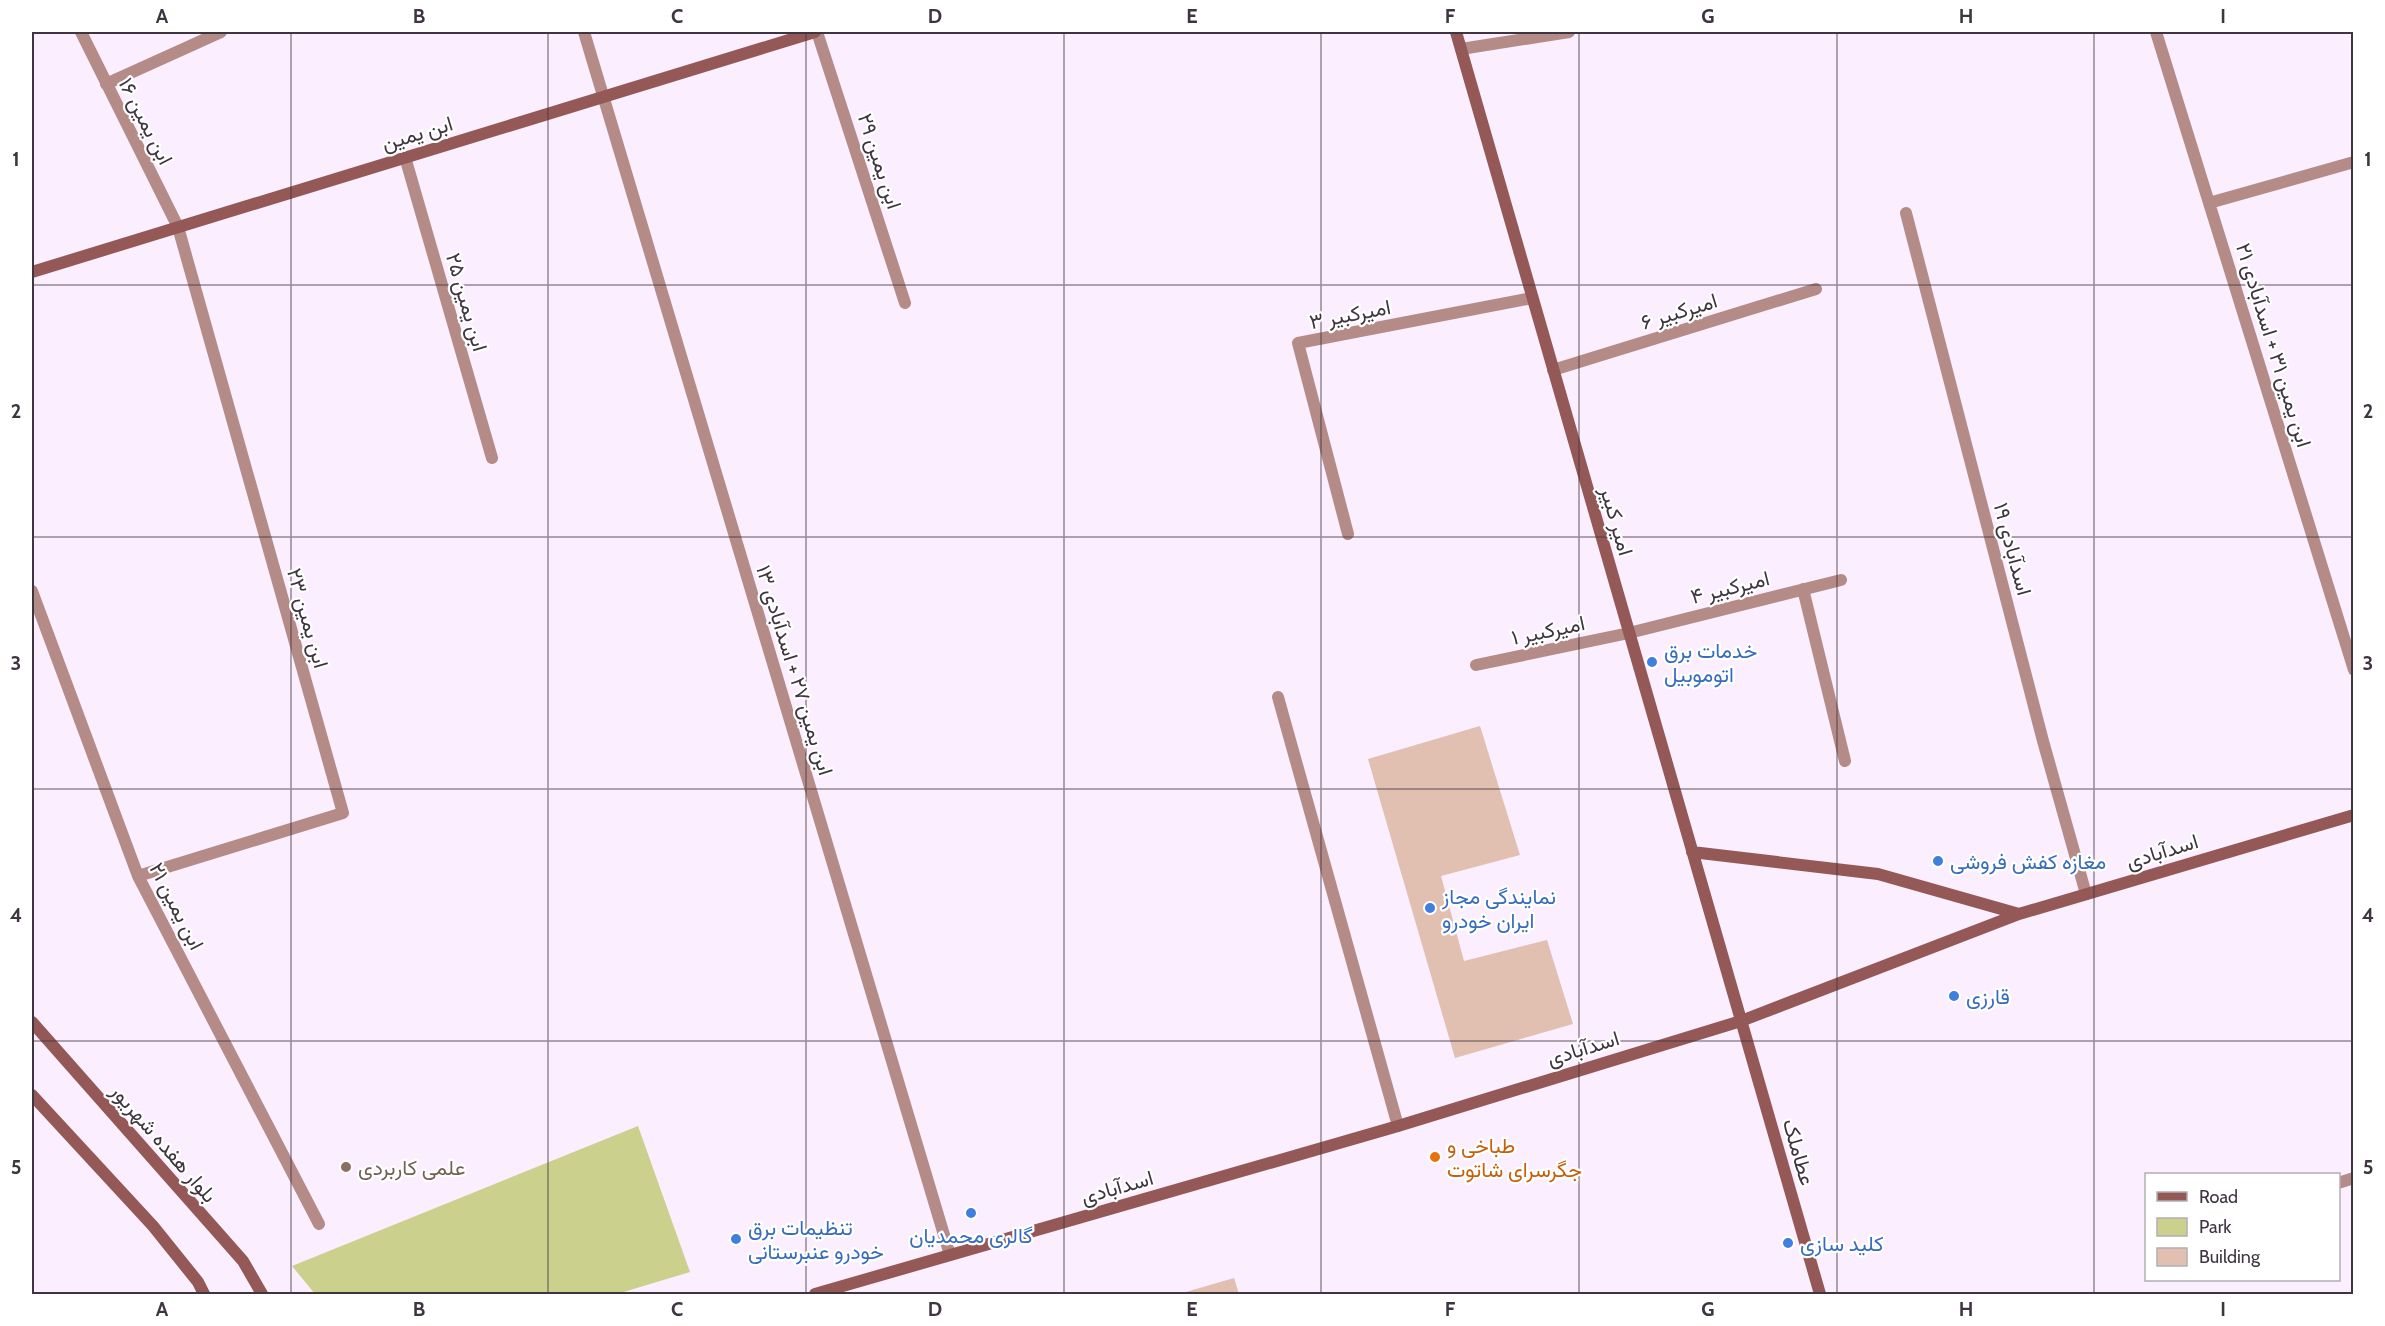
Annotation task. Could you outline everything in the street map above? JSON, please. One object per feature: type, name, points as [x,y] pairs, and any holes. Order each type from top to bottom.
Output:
[{"type":"main road","name":"ابن یمین","points":[[32,272],[816,32]]},
{"type":"main road","name":"امیر کبیر","points":[[1456,32],[1741,1021]]},
{"type":"main road","name":"اسدآبادی","points":[[815,1294],[1398,1125],[1741,1021],[2019,914],[2354,815]]},
{"type":"main road","points":[[1692,852],[1878,874],[2019,914]]},
{"type":"main road","name":"عطاملک","points":[[1741,1021],[1820,1294]]},
{"type":"main road","name":"بلوار هفده شهریور","points":[[32,1022],[243,1261],[262,1294]]},
{"type":"main road","points":[[32,1095],[153,1226],[198,1282],[204,1294]]},
{"type":"street","name":"ابن یمین ۱۶","points":[[81,32],[178,227]]},
{"type":"street","points":[[106,84],[221,32]]},
{"type":"street","name":"ابن یمین ۲۷ + اسدآبادی ۱۳","points":[[584,32],[950,1255]]},
{"type":"street","name":"ابن یمین ۲۹","points":[[816,32],[905,303]]},
{"type":"street","points":[[1461,49],[1569,32]]},
{"type":"street","name":"ابن یمین ۳۱ + اسدآبادی ۲۱","points":[[2156,32],[2354,670]]},
{"type":"street","name":"ابن یمین ۲۵","points":[[405,158],[492,458]]},
{"type":"street","points":[[2209,203],[2354,162]]},
{"type":"street","name":"اسدآبادی ۱۹","points":[[1905,213],[2043,741],[2086,894]]},
{"type":"street","name":"ابن یمین ۲۳","points":[[138,876],[343,813],[178,227]]},
{"type":"street","name":"امیرکبیر ۶","points":[[1553,370],[1816,289]]},
{"type":"street","name":"امیرکبیر ۳","points":[[1348,534],[1298,343],[1532,298]]},
{"type":"street","name":"امیرکبیر ۴","points":[[1629,633],[1840,580]]},
{"type":"street","points":[[1803,589],[1845,761]]},
{"type":"street","name":"ابن یمین ۲۱","points":[[32,591],[138,876],[319,1224]]},
{"type":"street","name":"امیرکبیر ۱","points":[[1476,665],[1629,633]]},
{"type":"street","points":[[1278,697],[1398,1125]]},
{"type":"green space","points":[[638,1126],[690,1272],[617,1294],[315,1294],[292,1266]]},
{"type":"building","name":"نمایندگی مجاز ایران خودرو","points":[[1480,726],[1520,855],[1441,876],[1464,961],[1547,940],[1573,1024],[1455,1058],[1368,759]]},
{"type":"building","points":[[1234,1278],[1239,1294],[1179,1294]]},
{"type":"place","name":"خدمات برق اتوموبیل","points":[[1652,662]]},
{"type":"place","name":"مغازه کفش فروشی","points":[[1938,861]]},
{"type":"place","name":"نمایندگی مجاز ایران خودرو","points":[[1430,908]]},
{"type":"place","name":"قارزی","points":[[1954,996]]},
{"type":"place","name":"طباخی و جگرسرای شاتوت","points":[[1435,1157]]},
{"type":"place","name":"علمی کاربردی","points":[[346,1167]]},
{"type":"place","name":"گالری محمدیان","points":[[971,1213]]},
{"type":"place","name":"تنظیمات برق خودرو عنبرستانی","points":[[736,1239]]},
{"type":"place","name":"کلید سازی","points":[[1788,1243]]}]
